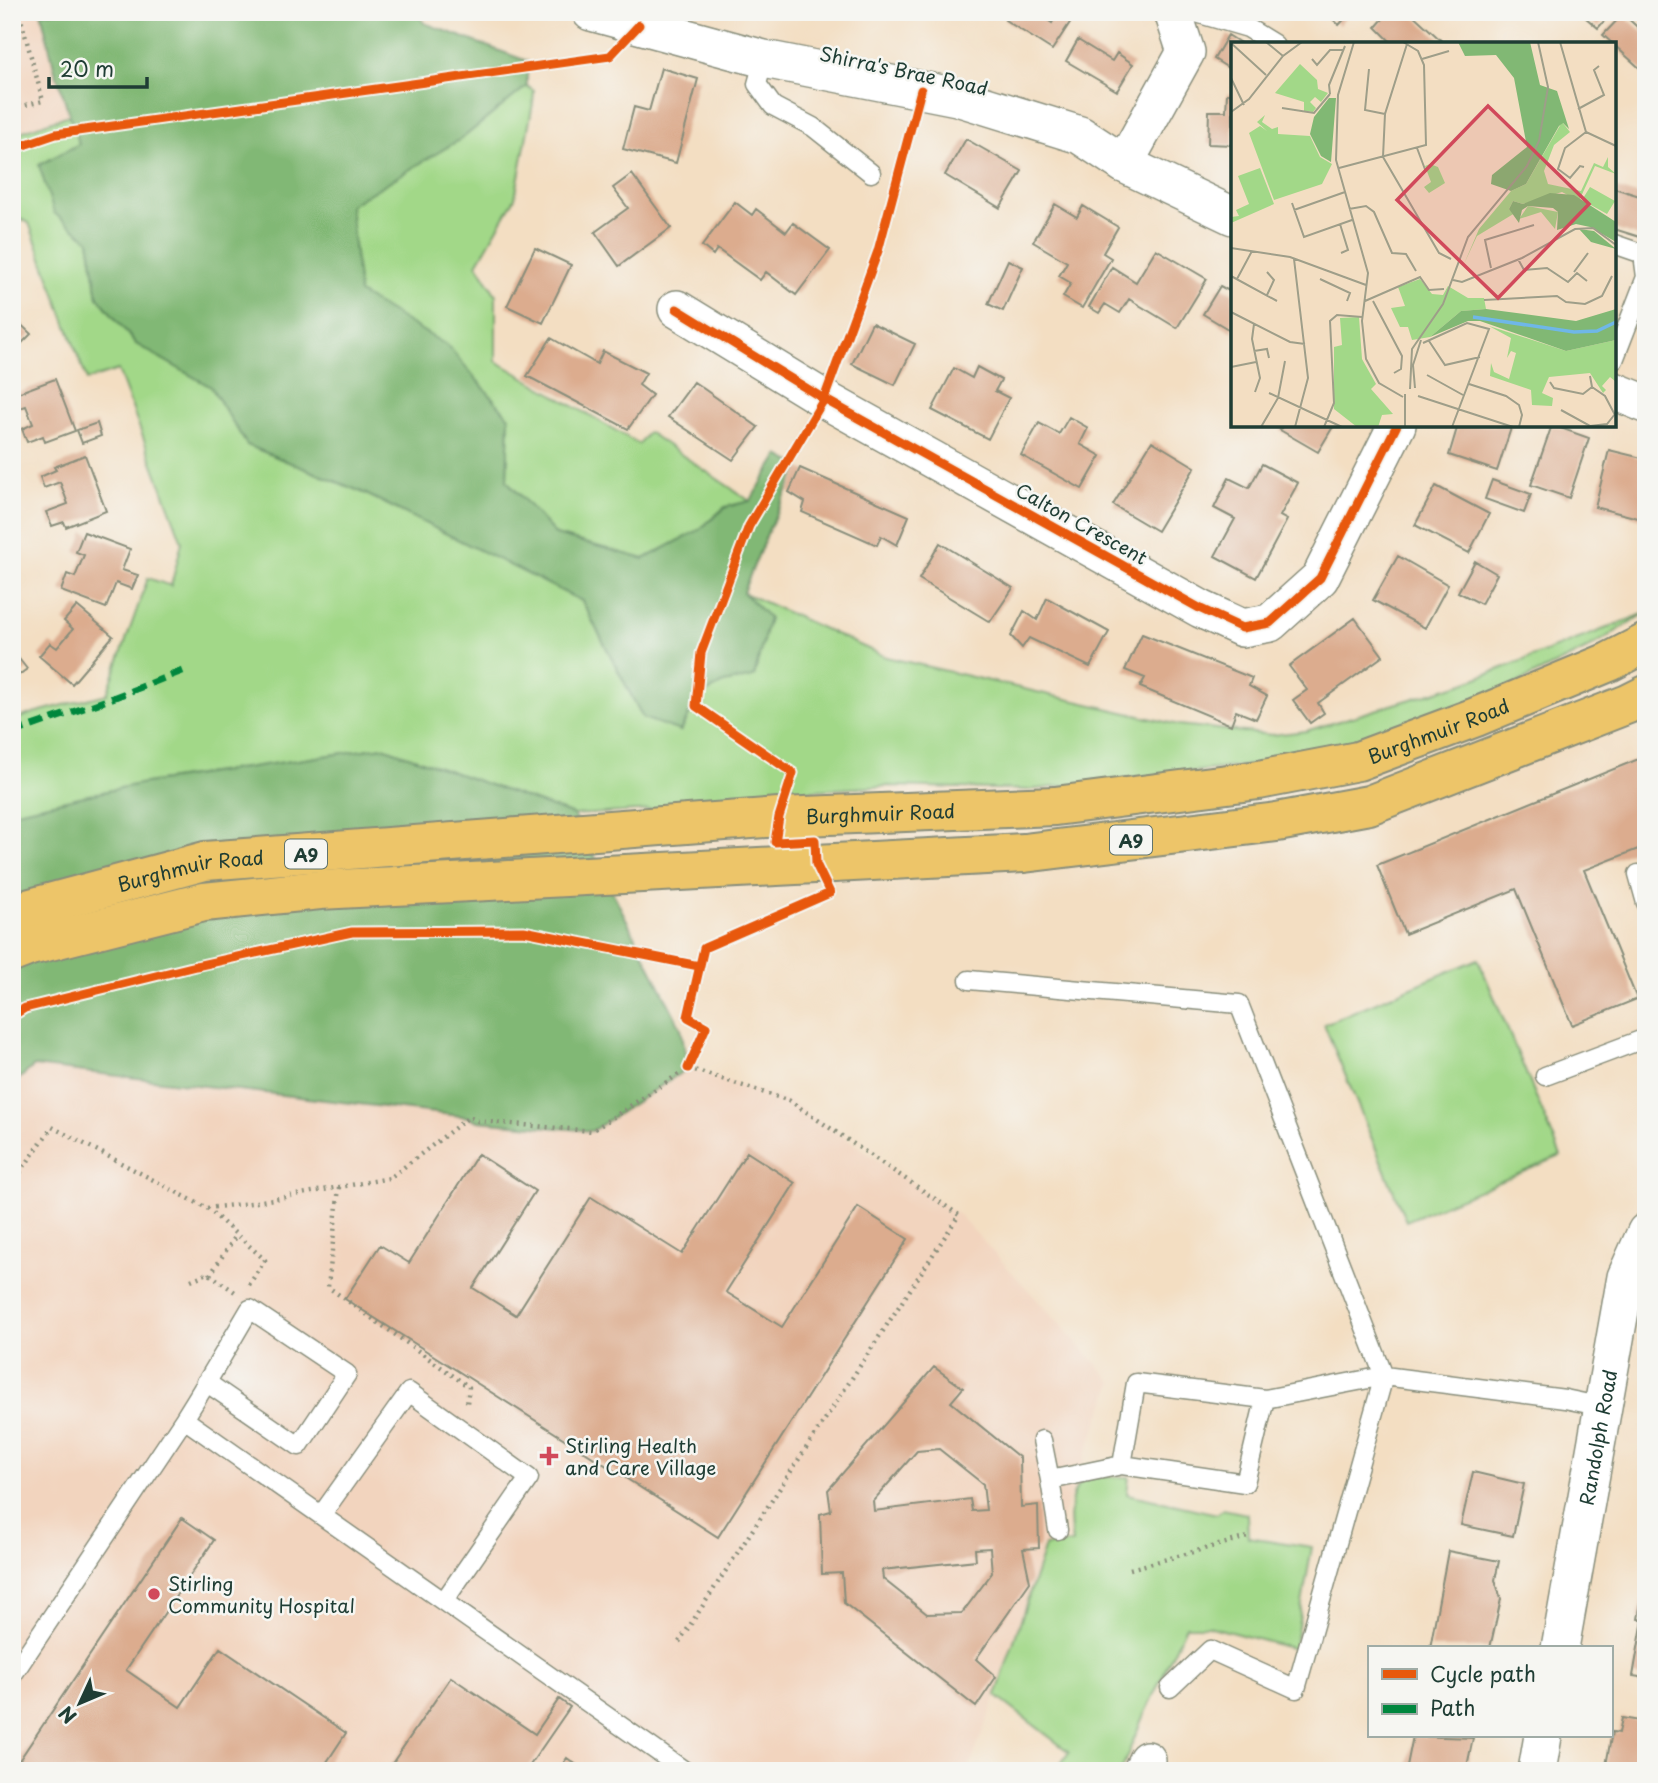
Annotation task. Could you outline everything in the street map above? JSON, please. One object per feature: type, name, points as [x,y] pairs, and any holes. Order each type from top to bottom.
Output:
[{"type":"main road","name":"Burghmuir Road","points":[[12,914],[205,861],[779,817],[1055,806],[1259,780],[1358,761],[1476,717],[1608,662],[1646,643]]},
{"type":"main road","name":"Burghmuir Road","points":[[12,953],[30,946],[204,902],[320,890],[1024,853],[1277,822],[1369,805],[1646,695]]},
{"type":"street","name":"Shirra's Brae Road","points":[[591,12],[764,59],[957,97],[1080,135],[1124,164],[1231,215]]},
{"type":"street","points":[[1124,164],[1186,52],[1173,12]]},
{"type":"street","name":"Calton Crescent","points":[[677,309],[824,399],[1201,609],[1242,628],[1270,623],[1320,578],[1396,427]]},
{"type":"street","points":[[1616,392],[1646,404]]},
{"type":"street","name":"Randolph Road","points":[[1560,1646],[1626,1277],[1646,1232]]},
{"type":"street","points":[[1536,1771],[1543,1738]]},
{"type":"lane","points":[[1193,12],[1248,28],[1270,42]]},
{"type":"lane","points":[[764,59],[757,84],[774,106],[813,127],[871,173]]},
{"type":"lane","points":[[1616,245],[1643,254],[1646,277],[1616,355]]},
{"type":"lane","points":[[1638,874],[1646,902]]},
{"type":"lane","points":[[968,981],[1239,1004],[1384,1376],[1296,1689],[1210,1650],[1170,1688]]},
{"type":"lane","points":[[1545,1076],[1646,1038]]},
{"type":"lane","points":[[12,1676],[184,1419],[246,1303],[347,1374],[299,1446],[206,1382]]},
{"type":"lane","points":[[1122,1465],[1136,1383],[1265,1399],[1384,1376],[1565,1399],[1603,1407]]},
{"type":"lane","points":[[322,1514],[409,1392],[529,1478],[444,1601]]},
{"type":"lane","points":[[1050,1480],[1122,1465],[1245,1483],[1265,1399]]},
{"type":"lane","points":[[184,1419],[685,1771]]},
{"type":"lane","points":[[1042,1440],[1058,1530]]},
{"type":"path","points":[[12,108],[43,101],[19,12]]},
{"type":"path","points":[[207,1208],[390,1178],[469,1117],[478,1121],[592,1131],[688,1068],[692,1058]]},
{"type":"path","points":[[679,1642],[959,1215],[790,1101],[688,1068]]},
{"type":"path","points":[[12,1184],[52,1127],[207,1208],[265,1259],[246,1303],[208,1273],[191,1280]]},
{"type":"path","points":[[339,1187],[328,1287],[469,1387],[462,1430]]},
{"type":"path","points":[[210,1275],[237,1234]]},
{"type":"path","points":[[1130,1569],[1248,1537]]},
{"type":"shaded area","points":[[12,12],[42,12],[69,115],[12,135]]},
{"type":"shaded area","name":"Stirling Health and Care Village","points":[[33,1066],[469,1117],[478,1121],[592,1131],[688,1068],[790,1101],[959,1215],[1113,1382],[968,1771],[12,1771],[12,1086]]},
{"type":"green space","points":[[41,12],[417,12],[424,23],[527,61],[527,86],[464,137],[350,205],[359,293],[448,346],[509,417],[507,481],[556,535],[644,559],[699,530],[726,507],[750,501],[779,455],[799,466],[743,592],[769,618],[754,677],[724,683],[699,697],[680,731],[643,718],[582,601],[364,493],[247,445],[211,387],[136,344],[98,297],[89,240],[54,213],[39,165],[79,144],[54,67]]},
{"type":"green space","points":[[527,86],[534,91],[533,103],[515,198],[477,264],[496,295],[496,361],[639,444],[648,432],[750,501],[725,507],[699,530],[644,559],[555,535],[507,481],[509,417],[447,346],[359,293],[350,205],[464,137]]},
{"type":"green space","points":[[69,115],[80,144],[55,213],[89,240],[98,297],[136,344],[211,387],[247,445],[364,493],[582,601],[643,718],[681,731],[699,697],[724,683],[754,676],[742,592],[886,657],[1179,725],[1272,735],[1306,731],[1464,683],[1646,613],[1587,649],[1491,696],[1434,718],[1280,762],[1028,790],[890,786],[763,793],[719,806],[574,815],[383,747],[139,784],[12,812],[12,721],[107,694],[148,578],[171,586],[182,542],[118,370],[87,380],[29,223],[12,214],[12,135]]},
{"type":"green space","points":[[383,747],[574,815],[681,1028],[688,1068],[592,1131],[478,1121],[469,1117],[34,1066],[12,1085],[12,812],[139,784]]},
{"type":"green space","points":[[1478,959],[1561,1156],[1406,1221],[1324,1024]]},
{"type":"green space","points":[[1129,1477],[1127,1494],[1217,1514],[1223,1509],[1247,1514],[1248,1537],[1312,1547],[1294,1649],[1208,1626],[1186,1626],[1142,1719],[1121,1771],[1056,1771],[1069,1752],[996,1696],[1045,1546],[1072,1543],[1071,1506],[1076,1489],[1081,1482],[1089,1478]]},
{"type":"building","points":[[1010,12],[1036,12],[1052,23],[1058,12],[1071,21],[1052,50],[1005,20]]},
{"type":"building","points":[[1325,12],[1351,12],[1339,25]]},
{"type":"building","points":[[1389,12],[1410,12],[1443,42],[1391,42],[1376,27]]},
{"type":"building","points":[[1579,12],[1612,12],[1598,28]]},
{"type":"building","points":[[1623,14],[1646,35],[1644,72],[1616,47],[1616,42],[1611,42],[1603,35]]},
{"type":"building","points":[[1228,35],[1239,42],[1231,42],[1231,70],[1214,59]]},
{"type":"building","points":[[1078,40],[1112,61],[1117,53],[1133,64],[1117,91],[1066,61]]},
{"type":"building","points":[[661,68],[698,79],[676,163],[623,149],[634,107],[649,111]]},
{"type":"building","points":[[1227,94],[1231,94],[1231,145],[1208,144],[1209,111],[1226,111]]},
{"type":"building","points":[[966,139],[1022,171],[1000,208],[945,175]]},
{"type":"building","points":[[632,174],[671,228],[619,266],[595,232],[628,208],[613,188]]},
{"type":"building","points":[[1616,189],[1646,198],[1646,239],[1616,230]]},
{"type":"building","points":[[735,202],[752,215],[756,209],[786,232],[793,223],[830,250],[796,295],[766,272],[760,280],[717,249],[713,255],[702,246]]},
{"type":"building","points":[[1055,204],[1077,217],[1083,206],[1118,227],[1103,253],[1111,258],[1082,308],[1063,297],[1071,283],[1059,276],[1067,262],[1033,242]]},
{"type":"building","points":[[535,248],[571,265],[543,323],[507,306]]},
{"type":"building","points":[[1156,249],[1207,279],[1177,328],[1129,299],[1120,313],[1105,304],[1099,313],[1089,307],[1112,267],[1136,282]]},
{"type":"building","points":[[1008,260],[1023,267],[1003,311],[988,304]]},
{"type":"building","points":[[1220,286],[1231,292],[1231,331],[1203,314]]},
{"type":"building","points":[[12,316],[31,334],[12,353]]},
{"type":"building","points":[[872,323],[915,344],[895,385],[852,364]]},
{"type":"building","points":[[551,338],[597,364],[603,351],[646,373],[639,385],[652,395],[628,429],[527,376]]},
{"type":"building","points":[[977,367],[1001,380],[995,391],[1009,398],[988,439],[932,410],[954,368],[972,378]]},
{"type":"building","points":[[55,379],[75,431],[45,442],[43,436],[27,442],[22,429],[33,424],[26,406],[14,410],[12,395]]},
{"type":"building","points":[[694,382],[758,427],[733,460],[668,417]]},
{"type":"building","points":[[1069,417],[1088,428],[1080,444],[1101,456],[1082,489],[1021,455],[1039,423],[1059,434]]},
{"type":"building","points":[[97,423],[101,436],[82,443],[77,430]]},
{"type":"building","points":[[1282,427],[1333,427],[1318,452],[1280,430]]},
{"type":"building","points":[[1457,427],[1511,427],[1497,471],[1449,455]]},
{"type":"building","points":[[1551,427],[1589,438],[1569,498],[1531,485]]},
{"type":"building","points":[[1152,441],[1195,467],[1157,531],[1113,505]]},
{"type":"building","points":[[1609,450],[1646,459],[1646,520],[1595,507]]},
{"type":"building","points":[[85,455],[106,511],[66,527],[64,522],[52,526],[46,512],[68,504],[60,482],[44,488],[40,477],[56,470],[54,467]]},
{"type":"building","points":[[1262,464],[1298,483],[1280,516],[1287,520],[1256,578],[1215,556],[1235,519],[1214,508],[1229,478],[1249,488]]},
{"type":"building","points":[[800,468],[909,516],[897,545],[881,536],[877,545],[802,512],[805,502],[789,492]]},
{"type":"building","points":[[1492,480],[1531,494],[1524,513],[1485,499]]},
{"type":"building","points":[[1436,486],[1489,514],[1469,553],[1415,525]]},
{"type":"building","points":[[84,532],[130,549],[122,570],[138,575],[132,589],[116,583],[106,608],[61,591],[67,574],[75,577],[84,555],[76,552]]},
{"type":"building","points":[[940,543],[1013,588],[990,622],[919,579]]},
{"type":"building","points":[[1398,556],[1448,585],[1425,628],[1373,600]]},
{"type":"building","points":[[1475,561],[1497,574],[1481,604],[1458,592]]},
{"type":"building","points":[[1047,598],[1109,632],[1090,667],[1029,638],[1022,648],[1011,636],[1024,611],[1037,620]]},
{"type":"building","points":[[77,606],[113,636],[72,684],[39,656],[50,643],[57,648],[73,629],[64,621]]},
{"type":"building","points":[[1355,618],[1383,656],[1318,703],[1324,713],[1310,723],[1293,700],[1307,690],[1289,666]]},
{"type":"building","points":[[1142,634],[1252,678],[1249,686],[1267,696],[1256,719],[1236,711],[1231,725],[1140,687],[1145,678],[1125,670]]},
{"type":"building","points":[[12,650],[27,669],[12,680]]},
{"type":"building","points":[[1646,756],[1646,846],[1584,870],[1637,999],[1572,1025],[1516,889],[1405,934],[1377,865]]},
{"type":"building","points":[[747,1152],[795,1183],[726,1292],[782,1327],[858,1207],[908,1239],[718,1537],[345,1299],[380,1245],[409,1263],[478,1154],[535,1191],[473,1288],[516,1315],[591,1197],[682,1254]]},
{"type":"building","points":[[934,1367],[963,1388],[951,1402],[1020,1458],[1021,1507],[1038,1505],[1039,1548],[1023,1549],[1030,1582],[976,1659],[996,1677],[976,1707],[844,1603],[842,1573],[822,1574],[820,1514],[831,1511],[828,1490]],"holes":[[[939,1449],[983,1484],[986,1510],[972,1511],[970,1499],[874,1511],[873,1501],[917,1451]],[[990,1548],[992,1573],[962,1613],[927,1614],[883,1579],[882,1570],[976,1560],[975,1549]]]},
{"type":"building","points":[[1473,1472],[1524,1484],[1513,1536],[1461,1525]]},
{"type":"building","name":"Stirling Community Hospital","points":[[182,1518],[214,1540],[126,1670],[180,1707],[220,1648],[346,1733],[321,1771],[12,1771]]},
{"type":"building","points":[[1448,1551],[1499,1561],[1495,1580],[1501,1599],[1490,1646],[1430,1646]]},
{"type":"building","points":[[1644,1586],[1646,1678],[1633,1676],[1643,1620],[1638,1619]]},
{"type":"building","points":[[451,1677],[535,1734],[559,1699],[570,1707],[526,1771],[387,1771]]},
{"type":"building","points":[[1622,1718],[1646,1722],[1646,1771],[1605,1771],[1612,1732],[1619,1733]]},
{"type":"building","points":[[1413,1738],[1473,1738],[1466,1771],[1406,1771]]},
{"type":"building","points":[[567,1758],[585,1771],[558,1771]]},
{"type":"marked path","points":[[12,733],[185,670]]},
{"type":"cycle path","points":[[12,149],[56,134],[610,56],[639,25]]},
{"type":"cycle path","points":[[688,1068],[706,1027],[688,1017],[704,948],[830,893],[816,864],[815,840],[775,842],[779,817],[793,773],[696,706],[701,653],[749,526],[824,399],[878,251],[921,90]]},
{"type":"cycle path","points":[[677,309],[824,399],[1201,609],[1242,628],[1270,623],[1320,578],[1396,427]]},
{"type":"cycle path","points":[[12,1016],[25,1008],[196,966],[352,932],[524,931],[699,966]]},
{"type":"place","name":"Stirling Health and Care Village","points":[[549,1456]]},
{"type":"place","name":"Stirling Community Hospital","points":[[154,1594]]}]
